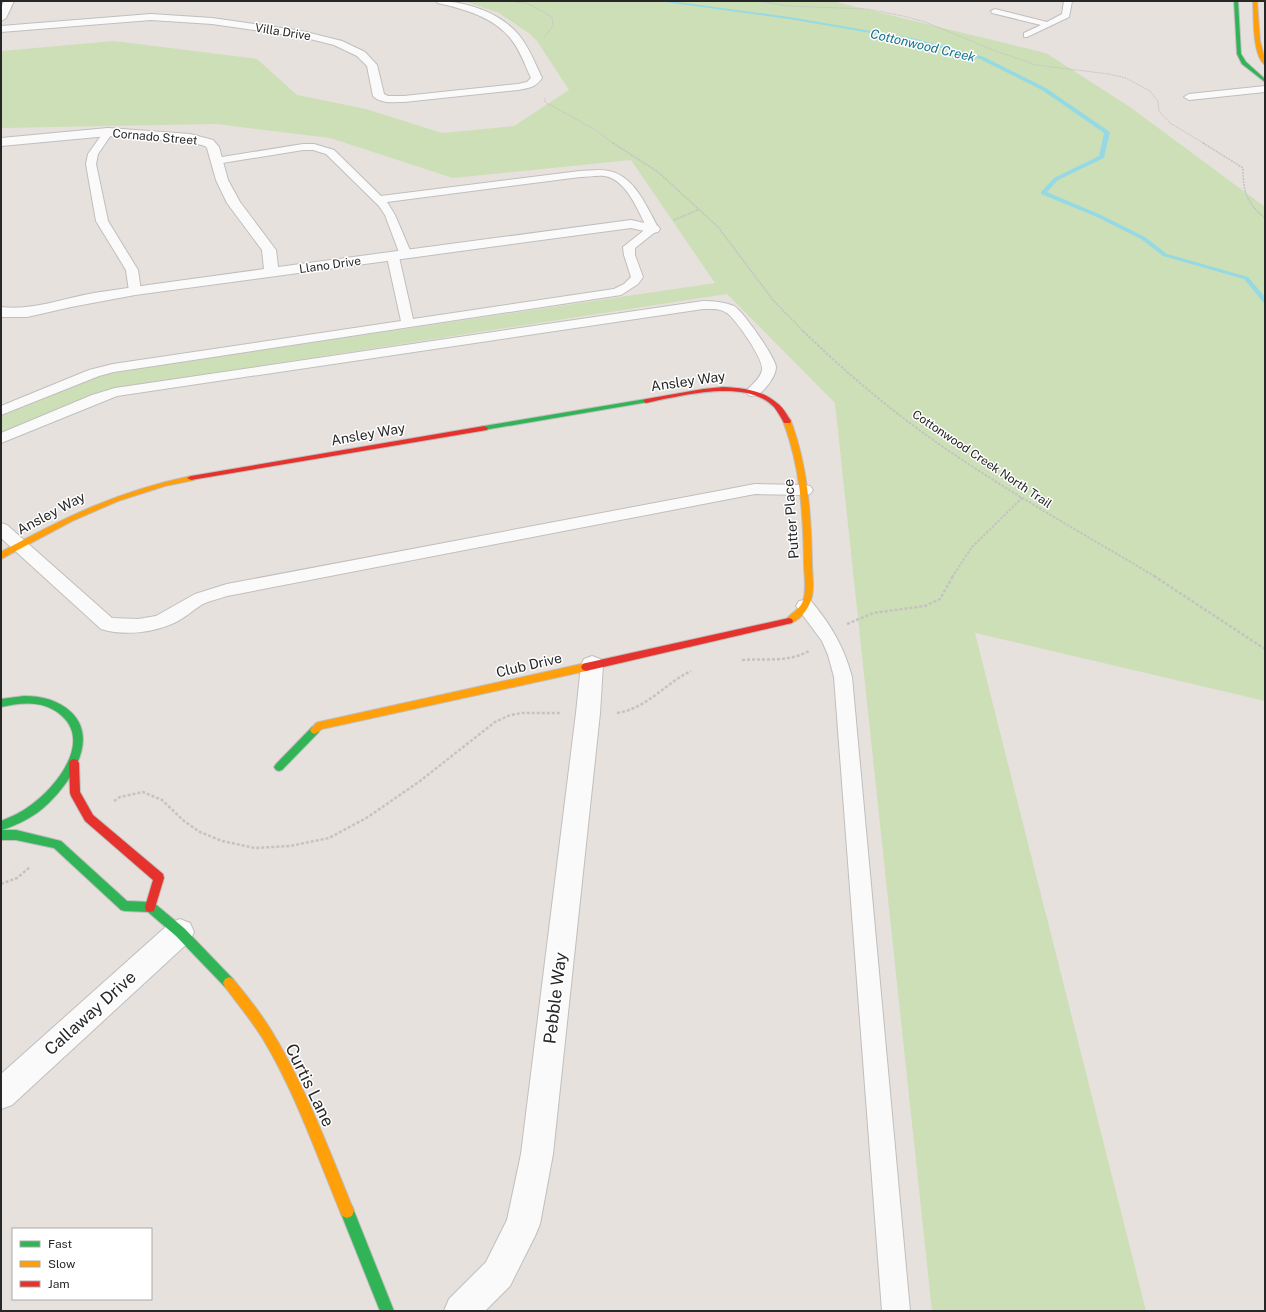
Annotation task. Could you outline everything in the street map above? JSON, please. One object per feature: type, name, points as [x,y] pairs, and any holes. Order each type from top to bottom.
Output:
[{"type":"street","points":[[1,18],[9,1]]},
{"type":"street","name":"Villa Drive","points":[[1,29],[151,17],[212,21],[302,34],[338,43],[361,54],[372,65],[379,96],[387,99],[518,87],[532,83],[537,78],[518,41],[509,30],[495,21],[472,10],[441,1]]},
{"type":"street","points":[[1236,1],[1239,54],[1244,63],[1265,81]]},
{"type":"street","points":[[1255,1],[1260,57],[1265,64]]},
{"type":"street","name":"Cornado Street","points":[[1,142],[108,132],[201,140],[209,143],[213,147],[222,180],[234,203],[269,250],[272,273]]},
{"type":"street","name":"Llano Drive","points":[[4,312],[32,312],[94,297],[631,224],[653,229]]},
{"type":"street","name":"Ansley Way","points":[[1,556],[102,502],[151,486],[716,389],[733,389],[753,392]]},
{"type":"street","name":"Putter Place","points":[[753,392],[774,402],[784,413],[797,442],[805,490],[808,596],[802,610]]},
{"type":"street","name":"Club Drive","points":[[279,767],[319,726],[592,664],[787,622],[802,610]]},
{"type":"street","name":"Pebble Way","points":[[461,1311],[498,1274],[523,1224],[537,1154],[588,713],[592,664]]},
{"type":"street","points":[[1,826],[19,818],[42,803],[63,780],[74,763],[79,746],[78,731],[72,718],[62,708],[47,702],[29,699],[4,700]]},
{"type":"street","points":[[1,835],[16,835],[57,844],[125,906],[150,907],[160,878],[89,818],[75,793],[74,763]]},
{"type":"street","name":"Curtis Lane","points":[[150,907],[180,932],[229,984],[262,1025],[290,1076],[323,1151],[387,1311]]},
{"type":"street","name":"Callaway Drive","points":[[1,1094],[180,932]]},
{"type":"lane","points":[[1027,35],[1066,15],[1068,1]]},
{"type":"lane","points":[[995,11],[1047,24]]},
{"type":"lane","points":[[1190,97],[1265,89]]},
{"type":"lane","points":[[108,132],[94,154],[91,164],[102,221],[132,270],[135,291]]},
{"type":"lane","points":[[216,161],[291,148],[314,147],[330,152],[379,200],[390,215],[399,256],[408,324]]},
{"type":"lane","points":[[1,411],[94,373],[113,368],[617,292],[630,285],[637,277],[636,270],[628,254],[629,247],[653,229],[627,186],[620,178],[608,174],[580,174],[379,200]]},
{"type":"lane","points":[[1,438],[115,392],[703,304],[723,307],[737,314],[765,357],[769,365],[767,377],[753,392]]},
{"type":"lane","points":[[1,529],[107,624],[125,626],[146,625],[166,618],[197,600],[227,590],[755,489],[805,490]]},
{"type":"lane","points":[[802,610],[829,635],[838,655],[842,678],[896,1311]]},
{"type":"path","points":[[758,1],[788,6],[867,10],[903,16],[925,22],[993,50],[1036,65],[1109,74],[1126,78],[1150,91],[1158,101],[1159,112],[1170,123],[1243,168],[1243,188],[1247,199],[1253,209],[1265,218]]},
{"type":"path","name":"Cottonwood Creek North Trail","points":[[556,108],[590,127],[615,145],[658,172],[718,227],[773,300],[834,361],[883,402],[936,442],[1022,498],[1172,587],[1265,649]]},
{"type":"path","points":[[739,660],[753,658],[784,660],[796,658],[805,654],[829,635],[858,618],[873,613],[925,606],[940,598],[948,582],[972,547],[1022,498]]},
{"type":"path","points":[[89,818],[120,797],[143,792],[162,800],[184,821],[200,832],[222,841],[255,848],[290,846],[329,838],[368,817],[420,781],[495,722],[510,715],[522,713],[627,712],[637,709],[649,702],[661,690],[676,679],[694,669]]},
{"type":"path","points":[[1,884],[17,878],[57,844]]},
{"type":"green space","points":[[464,1],[832,1],[1046,53],[1130,107],[1265,207],[1265,701],[975,633],[1146,1311],[932,1311],[835,403],[727,294],[109,389],[1,434],[1,416],[107,373],[715,283],[631,160],[453,178],[330,138],[216,124],[1,128],[1,51],[114,41],[257,59],[297,95],[366,109],[442,133],[514,126],[569,90],[537,41],[530,34],[499,13]]},
{"type":"waterway","name":"Cottonwood Creek","points":[[660,1],[789,18],[912,39],[982,58],[1044,89],[1107,132],[1102,157],[1056,179],[1043,193],[1099,216],[1143,238],[1165,255],[1246,278],[1265,301]]},
{"type":"traffic: fast","points":[[1236,1],[1239,54],[1244,63],[1265,81]]},
{"type":"traffic: fast","points":[[484,428],[646,401]]},
{"type":"traffic: fast","points":[[1,703],[24,699],[39,700],[53,704],[72,719],[77,731],[78,745],[68,772],[49,797],[16,820],[1,826]]},
{"type":"traffic: fast","points":[[279,767],[315,730]]},
{"type":"traffic: fast","points":[[1,835],[16,835],[57,844],[125,906],[150,907],[180,932],[229,983]]},
{"type":"traffic: fast","points":[[347,1211],[387,1311]]},
{"type":"traffic: slow","points":[[1255,1],[1259,49],[1265,64]]},
{"type":"traffic: slow","points":[[787,421],[798,456],[805,491],[809,583],[807,601],[800,612],[789,621]]},
{"type":"traffic: slow","points":[[1,556],[70,519],[115,499],[164,484],[191,478]]},
{"type":"traffic: slow","points":[[315,730],[319,726],[586,667]]},
{"type":"traffic: slow","points":[[229,983],[249,1007],[283,1062],[311,1122],[347,1211]]},
{"type":"traffic: jam","points":[[646,401],[703,391],[723,389],[743,390],[761,395],[776,405],[787,421]]},
{"type":"traffic: jam","points":[[191,478],[484,428]]},
{"type":"traffic: jam","points":[[586,667],[789,621]]},
{"type":"traffic: jam","points":[[74,763],[75,793],[89,818],[159,878],[150,907]]}]
